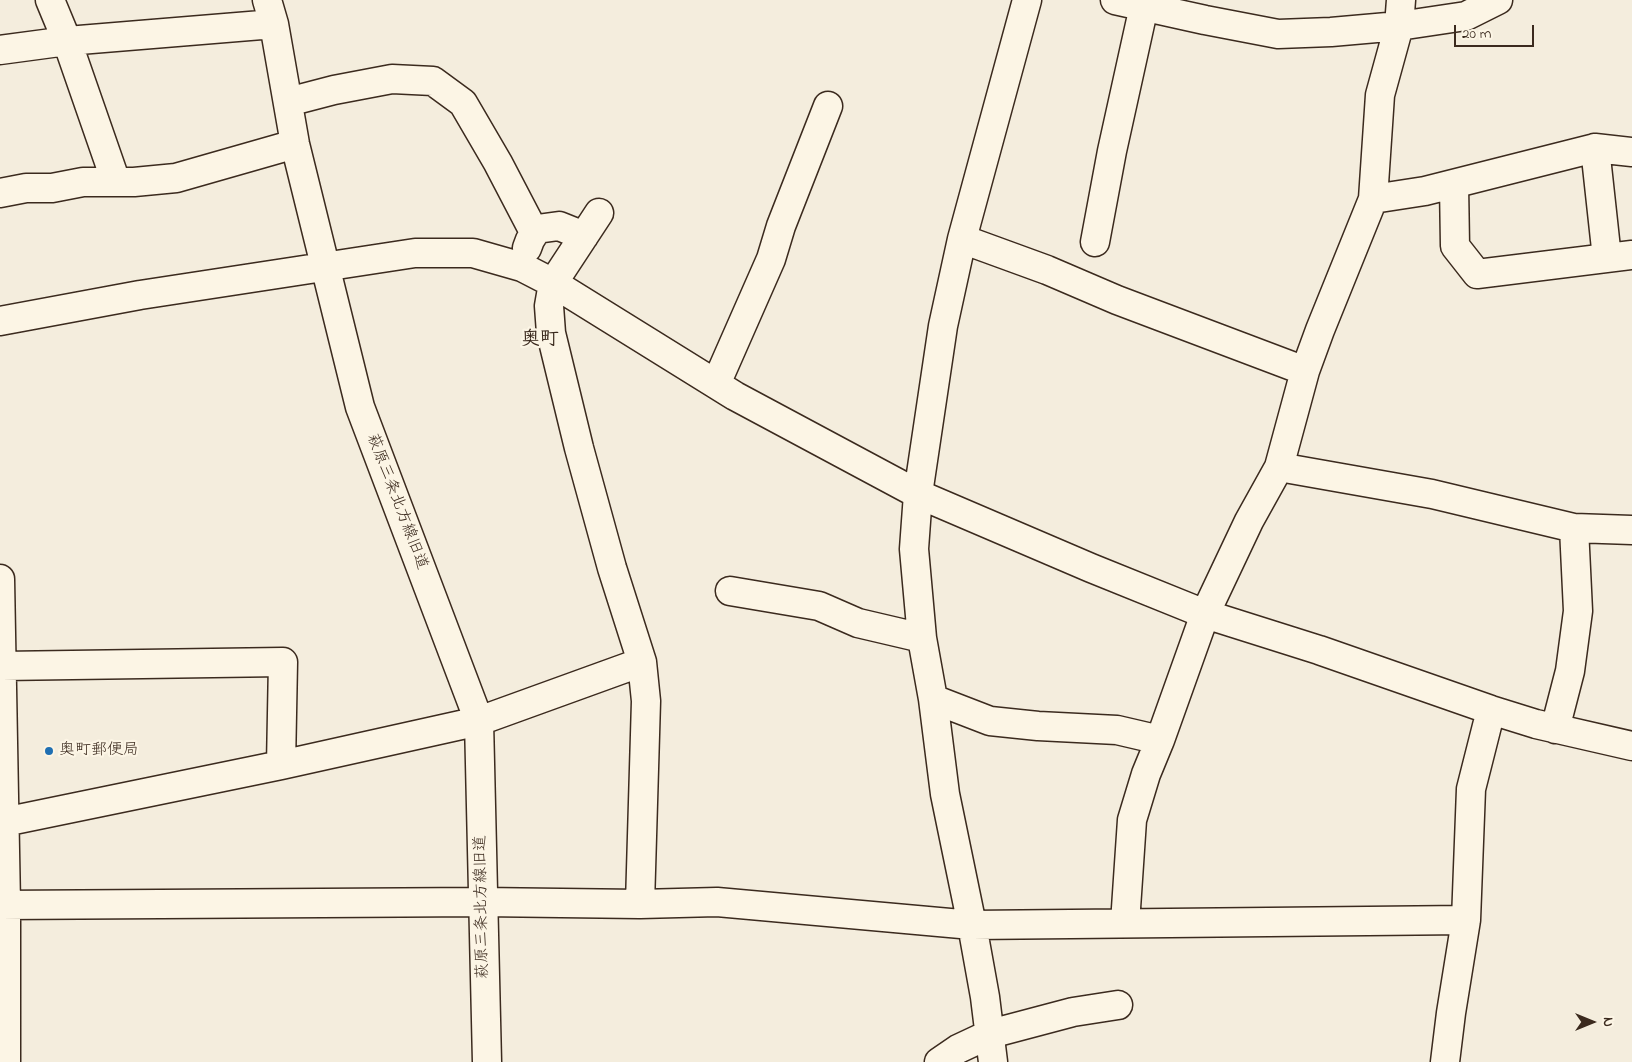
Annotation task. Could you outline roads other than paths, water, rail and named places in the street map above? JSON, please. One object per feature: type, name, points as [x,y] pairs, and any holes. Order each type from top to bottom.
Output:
[{"type":"street","points":[[50,0],[67,41],[116,182]]},
{"type":"street","points":[[994,1062],[972,925],[945,794],[933,698],[922,638],[914,549],[918,494],[943,326],[962,239],[1027,0]]},
{"type":"street","points":[[1115,0],[1278,34],[1331,32],[1400,13],[1466,16],[1498,0]]},
{"type":"street","points":[[1095,242],[1112,151],[1144,6]]},
{"type":"street","points":[[0,50],[271,12]]},
{"type":"street","name":"萩原三条北方線旧道","points":[[271,12],[295,144],[360,407],[479,721],[487,1062]]},
{"type":"street","points":[[1125,923],[1132,820],[1146,774],[1205,614],[1249,521],[1279,467],[1306,371],[1320,330],[1373,198],[1380,95],[1400,13]]},
{"type":"street","points":[[288,102],[334,90],[392,79],[434,81],[462,103],[498,163],[534,232]]},
{"type":"street","points":[[716,384],[771,259],[784,217],[828,106]]},
{"type":"street","points":[[0,193],[26,188],[52,188],[83,182],[134,182],[176,178],[295,144]]},
{"type":"street","points":[[1373,198],[1425,191],[1595,148],[1632,152]]},
{"type":"street","points":[[1454,184],[1455,246],[1477,274],[1620,256],[1595,148]]},
{"type":"street","points":[[599,213],[553,283],[549,306],[551,333],[579,448],[612,568],[642,662],[646,701],[640,904]]},
{"type":"street","points":[[522,267],[530,240],[537,229],[559,226],[584,236]]},
{"type":"street","points":[[962,239],[1047,270],[1117,300],[1306,371]]},
{"type":"street","points":[[0,321],[140,295],[415,253],[473,253],[522,267],[553,283],[736,396],[918,494],[1091,568],[1205,614],[1319,650],[1491,710],[1632,746]]},
{"type":"street","points":[[1279,467],[1432,494],[1574,528],[1632,530]]},
{"type":"street","points":[[1556,728],[1570,671],[1578,611],[1574,528]]},
{"type":"street","points":[[0,579],[6,1062]]},
{"type":"street","points":[[730,590],[819,606],[858,623],[922,638]]},
{"type":"street","points":[[2,666],[283,662],[281,765]]},
{"type":"street","points":[[4,822],[281,765],[479,721],[642,662]]},
{"type":"street","points":[[933,698],[990,721],[1038,726],[1117,730],[1160,740]]},
{"type":"street","points":[[1445,1062],[1450,1012],[1466,920],[1471,789],[1491,710]]},
{"type":"street","points":[[3,905],[482,902],[640,904],[717,902],[972,925],[1466,920]]},
{"type":"street","points":[[939,1062],[958,1049],[990,1034],[1073,1012],[1118,1005]]},
{"type":"place","name":"奥町郵便局","points":[[49,751]]},
{"type":"district","name":"奥町","points":[[540,341]]}]
